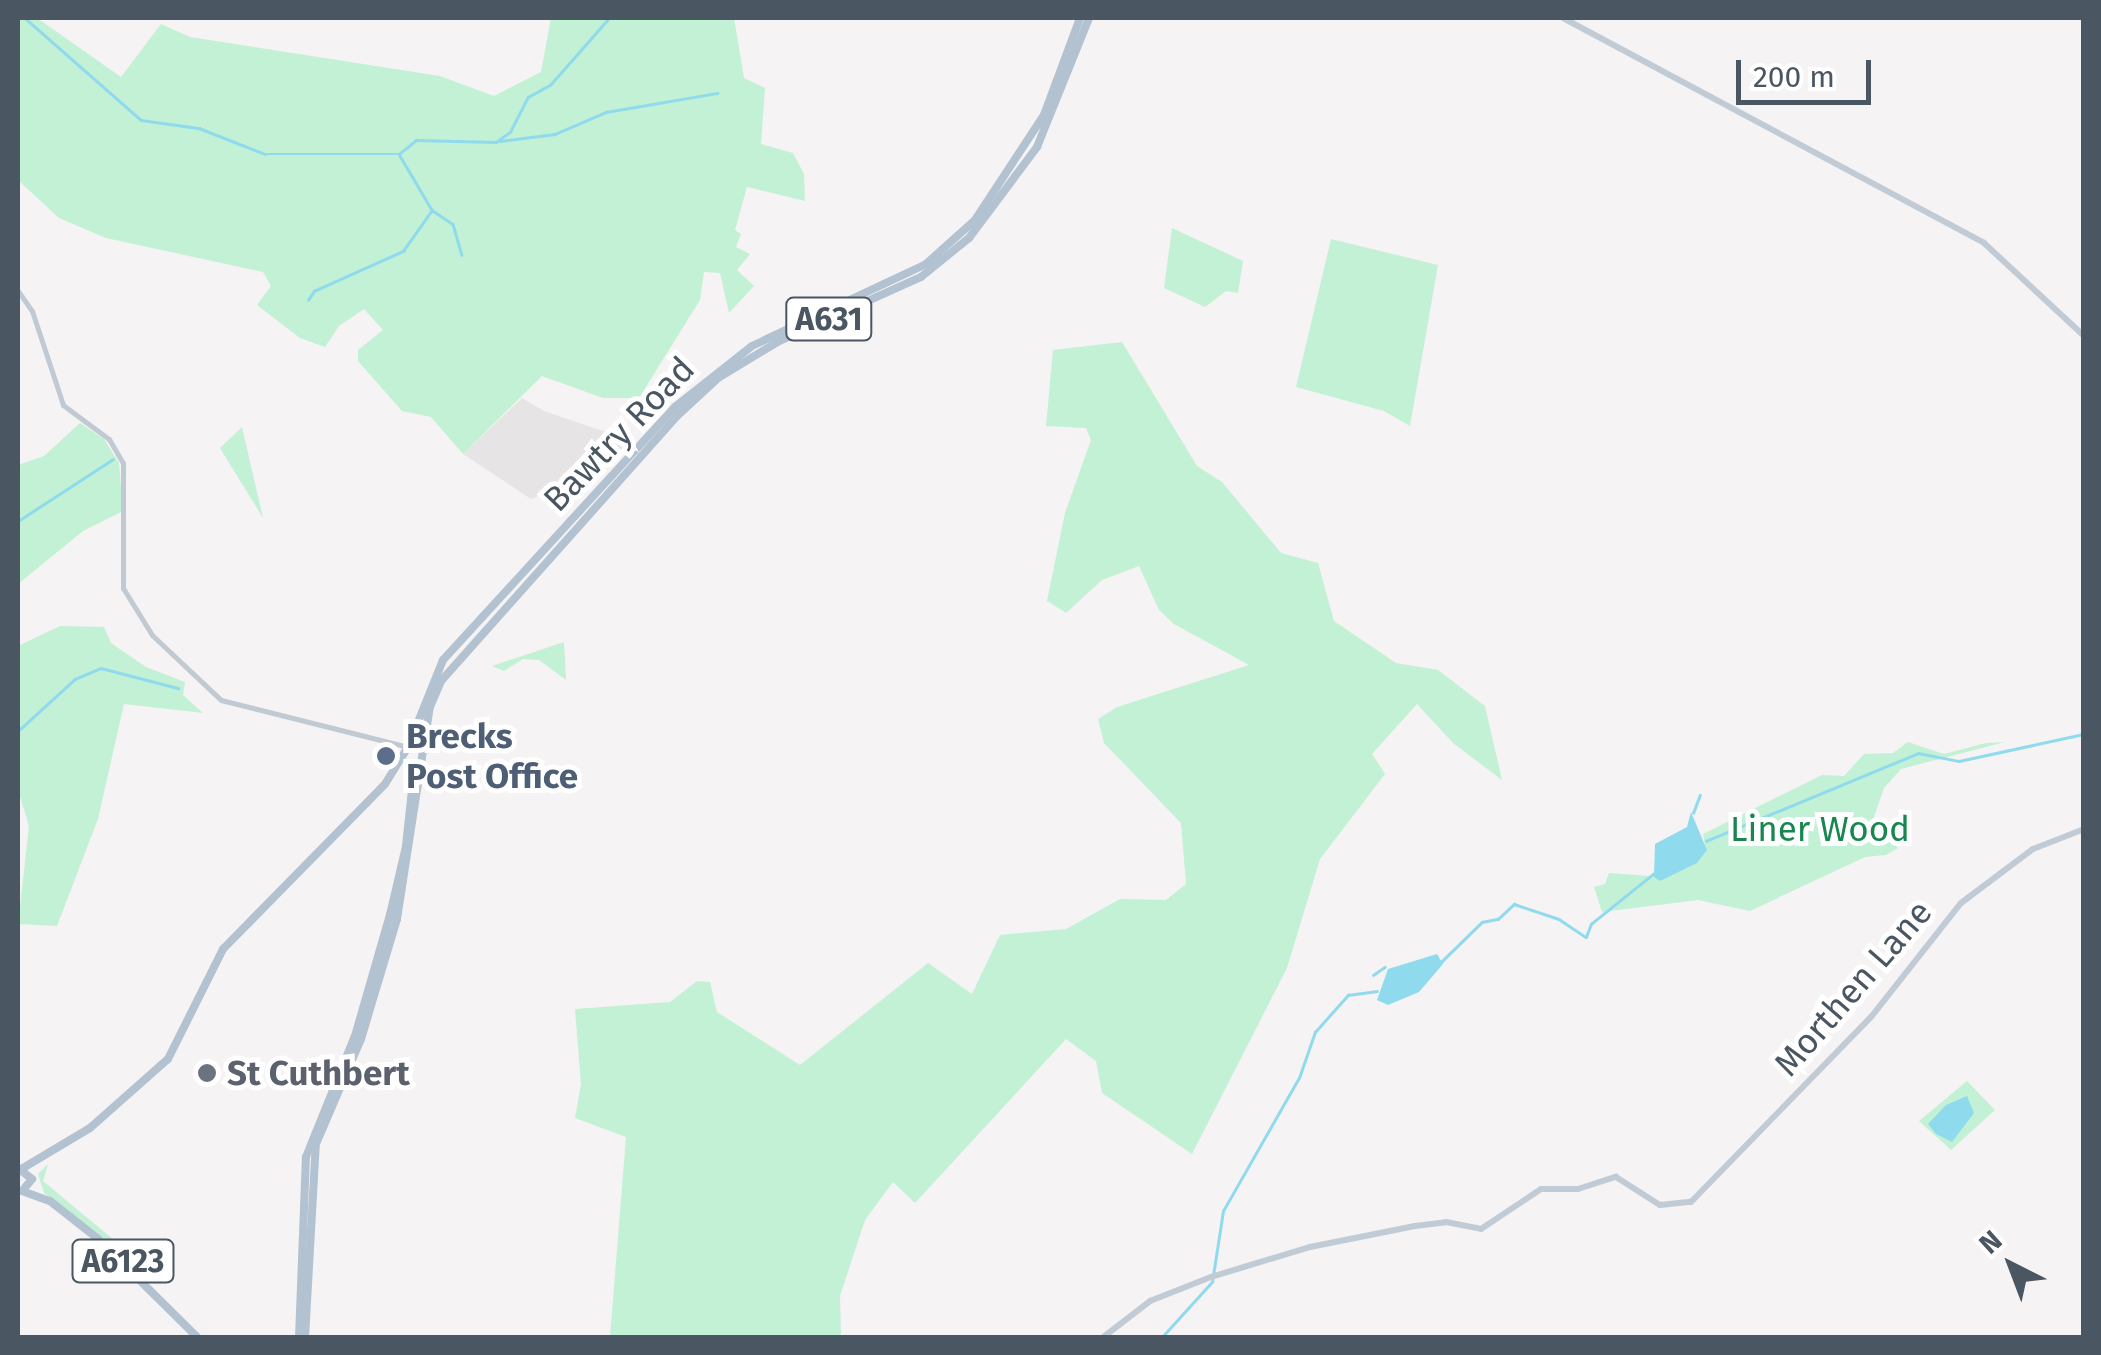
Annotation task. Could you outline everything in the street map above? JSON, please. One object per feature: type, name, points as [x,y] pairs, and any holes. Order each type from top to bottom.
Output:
[{"type":"main road","name":"Bawtry Road","points":[[407,769],[407,747],[436,672],[473,625],[698,386],[764,340],[862,296],[950,246],[994,197],[1042,129],[1080,18]]},
{"type":"main road","name":"Bawtry Road","points":[[422,764],[424,742],[441,682],[704,390],[763,350],[930,272],[962,245],[1004,196],[1042,129],[1088,18]]},
{"type":"main road","points":[[1563,18],[1984,243],[2084,336]]},
{"type":"main road","name":"A631","points":[[862,296],[882,296]]},
{"type":"main road","points":[[473,625],[482,632]]},
{"type":"main road","points":[[384,784],[407,747],[424,742]]},
{"type":"main road","points":[[20,1168],[36,1165],[90,1128],[168,1060],[236,933],[384,784],[422,764]]},
{"type":"main road","name":"A631","points":[[302,1338],[316,1144],[368,1022],[397,919],[422,764]]},
{"type":"main road","name":"A631","points":[[302,1338],[309,1144],[355,1036],[390,915],[408,830],[413,780],[407,769]]},
{"type":"main road","name":"Morthen Lane","points":[[1102,1338],[1150,1300],[1212,1276],[1310,1247],[1415,1226],[1446,1222],[1481,1229],[1534,1190],[1578,1189],[1616,1176],[1629,1181],[1660,1206],[1701,1196],[1872,1016],[1961,903],[2033,849],[2084,829]]},
{"type":"main road","points":[[20,1190],[32,1180],[36,1165]]},
{"type":"main road","points":[[20,1168],[32,1180]]},
{"type":"main road","name":"A6123","points":[[32,1180],[40,1195],[119,1257],[198,1338]]},
{"type":"main road","name":"A6123","points":[[20,1190],[40,1195]]},
{"type":"street","points":[[18,290],[32,311],[63,406],[108,439],[123,463],[123,588],[152,635],[222,700],[407,747]]},
{"type":"shaded area","points":[[522,398],[544,411],[635,442],[597,473],[531,499],[463,454]]},
{"type":"green space","points":[[18,18],[37,18],[121,77],[161,24],[190,37],[440,76],[494,96],[541,72],[551,18],[734,18],[744,78],[765,88],[761,144],[793,153],[804,174],[805,201],[747,187],[735,230],[741,234],[736,247],[750,254],[737,270],[754,286],[729,313],[720,273],[704,272],[700,300],[639,398],[603,398],[542,376],[463,454],[431,417],[402,411],[358,361],[358,350],[383,330],[364,309],[339,326],[325,347],[300,338],[257,305],[271,286],[263,272],[106,238],[59,218],[18,180]]},
{"type":"green space","points":[[1172,228],[1243,261],[1238,293],[1226,291],[1205,307],[1164,288]]},
{"type":"green space","points":[[1331,239],[1438,265],[1410,426],[1384,411],[1296,387]]},
{"type":"green space","points":[[1122,342],[1197,466],[1222,482],[1281,553],[1318,563],[1334,621],[1396,663],[1438,670],[1485,706],[1502,780],[1453,743],[1417,704],[1372,754],[1385,774],[1320,859],[1287,968],[1192,1154],[1102,1093],[1096,1061],[1066,1039],[915,1203],[893,1182],[865,1220],[840,1296],[841,1337],[610,1337],[626,1137],[575,1118],[581,1084],[575,1009],[670,1002],[697,981],[710,982],[717,1012],[800,1065],[928,963],[972,994],[1000,935],[1066,929],[1120,899],[1166,900],[1186,884],[1181,823],[1104,743],[1098,719],[1117,707],[1249,665],[1174,624],[1159,610],[1139,566],[1102,580],[1066,613],[1047,601],[1065,513],[1091,440],[1086,428],[1046,426],[1053,350]]},
{"type":"green space","points":[[80,423],[104,439],[119,463],[123,511],[83,531],[18,584],[18,465],[44,456]]},
{"type":"green space","points":[[242,427],[263,518],[220,448]]},
{"type":"green space","points":[[60,626],[104,627],[111,643],[146,667],[185,682],[183,695],[203,713],[124,704],[98,819],[57,926],[18,924],[29,826],[19,793],[18,646]]},
{"type":"green space","points":[[564,642],[566,680],[539,660],[523,659],[504,671],[492,666]]},
{"type":"green space","name":"Liner Wood","points":[[1908,742],[1944,754],[2005,742],[1901,769],[1884,788],[1874,817],[1898,848],[1886,855],[1865,857],[1750,911],[1698,900],[1602,912],[1594,887],[1605,884],[1609,873],[1664,877],[1705,846],[1703,834],[1822,775],[1844,776],[1864,754],[1893,753]]},
{"type":"green space","points":[[1967,1081],[1995,1110],[1951,1150],[1919,1121]]},
{"type":"green space","points":[[48,1164],[43,1181],[144,1265],[151,1263],[148,1273],[44,1193],[38,1174]]},
{"type":"water","points":[[1691,812],[1707,850],[1697,863],[1660,881],[1654,877],[1655,844],[1687,827]]},
{"type":"water","points":[[1437,954],[1443,964],[1419,992],[1388,1005],[1377,1000],[1388,969]]},
{"type":"water","points":[[1967,1096],[1974,1113],[1952,1142],[1936,1134],[1928,1124],[1946,1105]]},
{"type":"waterway","points":[[25,18],[141,120],[199,128],[265,154],[399,154],[416,140],[496,142],[510,132],[528,97],[550,85],[609,18]]},
{"type":"waterway","points":[[500,141],[555,134],[606,112],[717,93]]},
{"type":"waterway","points":[[399,154],[432,210],[453,224],[462,255]]},
{"type":"waterway","points":[[308,300],[314,291],[403,251],[432,210]]},
{"type":"waterway","points":[[18,521],[113,459]]},
{"type":"waterway","points":[[18,731],[75,679],[101,668],[178,688]]},
{"type":"waterway","points":[[1706,841],[1918,753],[1959,761],[2084,734]]},
{"type":"waterway","points":[[1693,813],[1700,795]]},
{"type":"waterway","points":[[1439,964],[1482,922],[1498,919],[1514,904],[1559,919],[1586,937],[1591,924],[1653,874]]},
{"type":"waterway","points":[[1373,975],[1385,967]]},
{"type":"waterway","points":[[1161,1338],[1212,1282],[1223,1211],[1299,1078],[1315,1032],[1348,995],[1377,991]]},
{"type":"place","name":"Brecks Post Office","points":[[386,756]]},
{"type":"place","name":"St Cuthbert","points":[[207,1073]]}]
